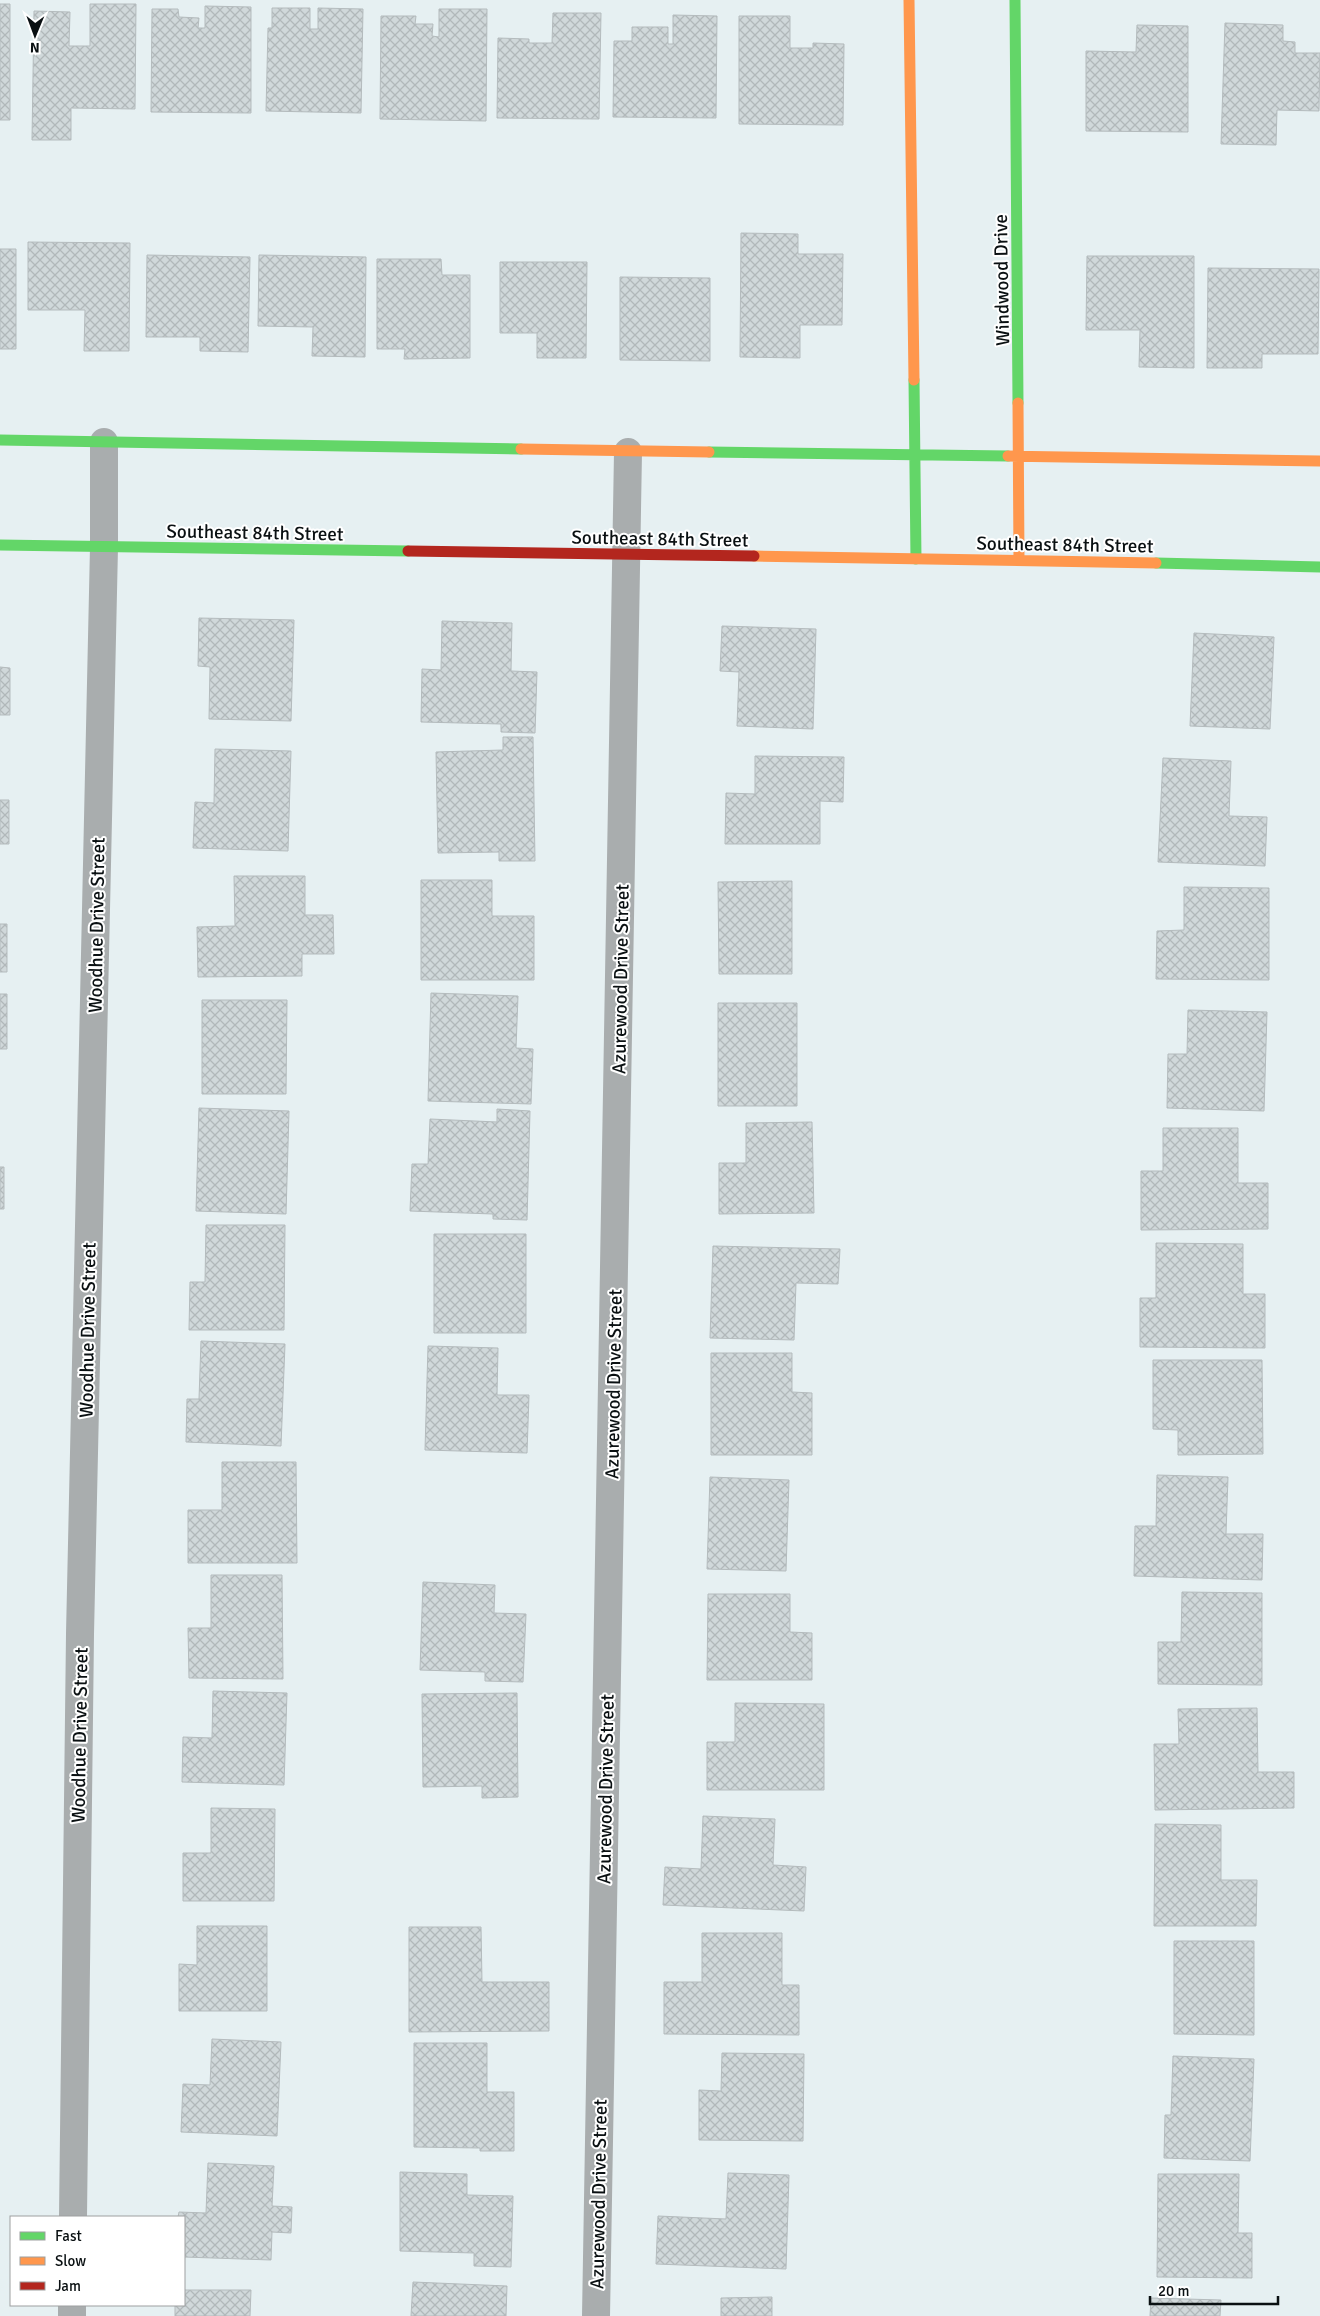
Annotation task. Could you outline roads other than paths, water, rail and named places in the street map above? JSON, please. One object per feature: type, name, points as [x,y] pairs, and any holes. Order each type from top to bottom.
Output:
[{"type":"street","points":[[909,0],[916,559]]},
{"type":"street","name":"Windwood Drive","points":[[1015,0],[1020,560]]},
{"type":"street","points":[[0,440],[628,452],[915,454],[1320,461]]},
{"type":"street","name":"Woodhue Drive Street","points":[[73,2216],[80,1634],[104,547],[104,442]]},
{"type":"street","name":"Azurewood Drive Street","points":[[596,2316],[628,555],[628,452]]},
{"type":"street","name":"Southeast 84th Street","points":[[0,545],[1020,560],[1320,568]]}]
